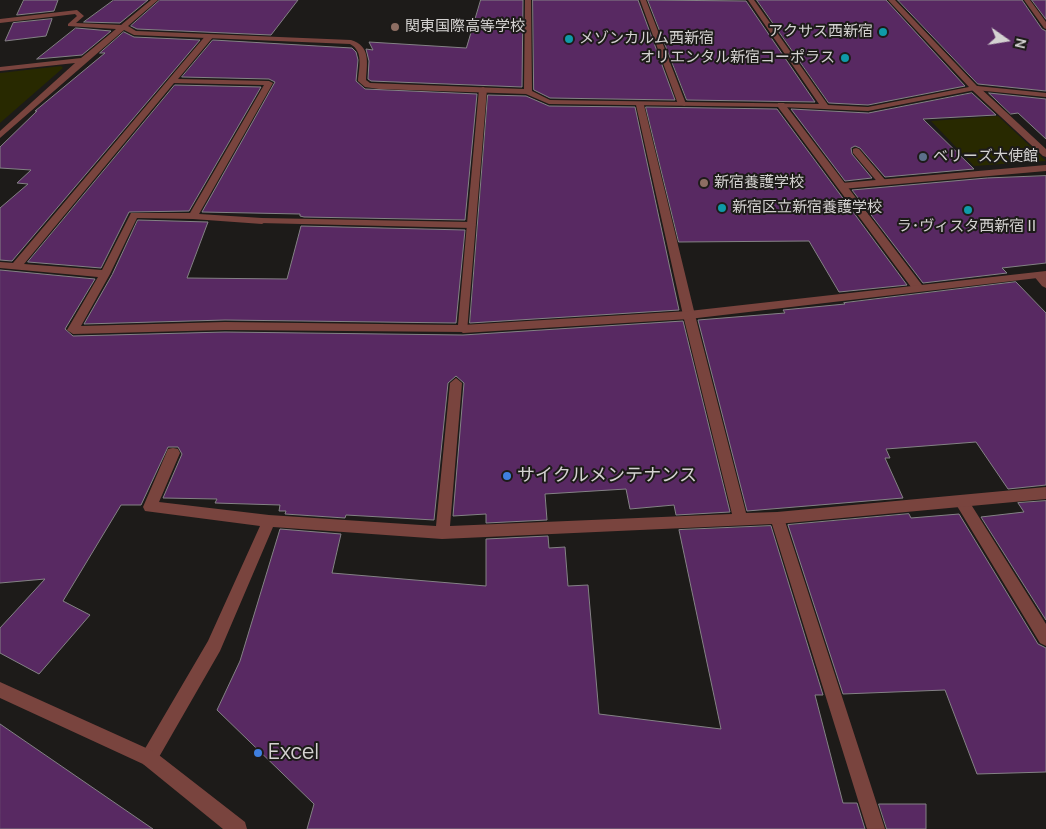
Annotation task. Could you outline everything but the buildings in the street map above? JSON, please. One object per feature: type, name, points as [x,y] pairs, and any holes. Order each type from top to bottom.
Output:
[{"type":"street","points":[[0,136],[83,60],[155,0]]},
{"type":"street","points":[[528,0],[528,92]]},
{"type":"street","points":[[643,0],[682,104]]},
{"type":"street","points":[[751,0],[826,108]]},
{"type":"street","points":[[891,0],[975,88],[1046,154]]},
{"type":"street","points":[[1027,0],[1046,27]]},
{"type":"street","points":[[0,21],[77,12],[81,16],[70,25],[124,27],[134,34],[351,42],[359,44],[363,50],[362,81],[368,85],[379,87],[528,92],[549,102],[781,105],[868,109],[975,88],[1046,95]]},
{"type":"street","points":[[16,266],[210,36]]},
{"type":"street","points":[[0,69],[83,60]]},
{"type":"street","points":[[172,81],[269,83],[193,216]]},
{"type":"street","points":[[463,329],[483,89]]},
{"type":"street","points":[[640,104],[689,315],[740,519]]},
{"type":"street","points":[[781,105],[918,288]]},
{"type":"street","points":[[856,151],[882,183]]},
{"type":"street","points":[[842,186],[1046,168]]},
{"type":"street","points":[[471,225],[262,221],[193,216],[134,215],[105,274],[73,330],[225,326],[463,329],[689,315],[1042,274],[1046,284]]},
{"type":"street","points":[[0,265],[105,274]]},
{"type":"street","points":[[442,533],[456,383]]},
{"type":"street","points":[[173,453],[150,507],[269,521],[442,533],[777,518],[1046,493]]},
{"type":"street","points":[[962,502],[1046,638]]},
{"type":"street","points":[[777,518],[876,829]]},
{"type":"street","points":[[149,758],[214,646],[269,521]]},
{"type":"street","points":[[0,690],[149,758],[238,829]]},
{"type":"shaded area","points":[[61,66],[63,68],[0,123],[0,73]]},
{"type":"shaded area","points":[[998,116],[1046,161],[974,166],[931,121]]},
{"type":"place","name":"関東国際高等学校","points":[[395,27]]},
{"type":"place","name":"アクサス西新宿","points":[[883,32]]},
{"type":"place","name":"メゾンカルム西新宿","points":[[569,39]]},
{"type":"place","name":"オリエンタル新宿コーポラス","points":[[845,58]]},
{"type":"place","name":"ベリーズ大使館","points":[[923,157]]},
{"type":"place","name":"新宿養護学校","points":[[704,183]]},
{"type":"place","name":"新宿区立新宿養護学校","points":[[722,208]]},
{"type":"place","name":"ラ･ヴィスタ西新宿Ⅱ","points":[[968,210]]},
{"type":"place","name":"サイクルメンテナンス","points":[[507,476]]},
{"type":"place","name":"Excel","points":[[258,753]]}]
